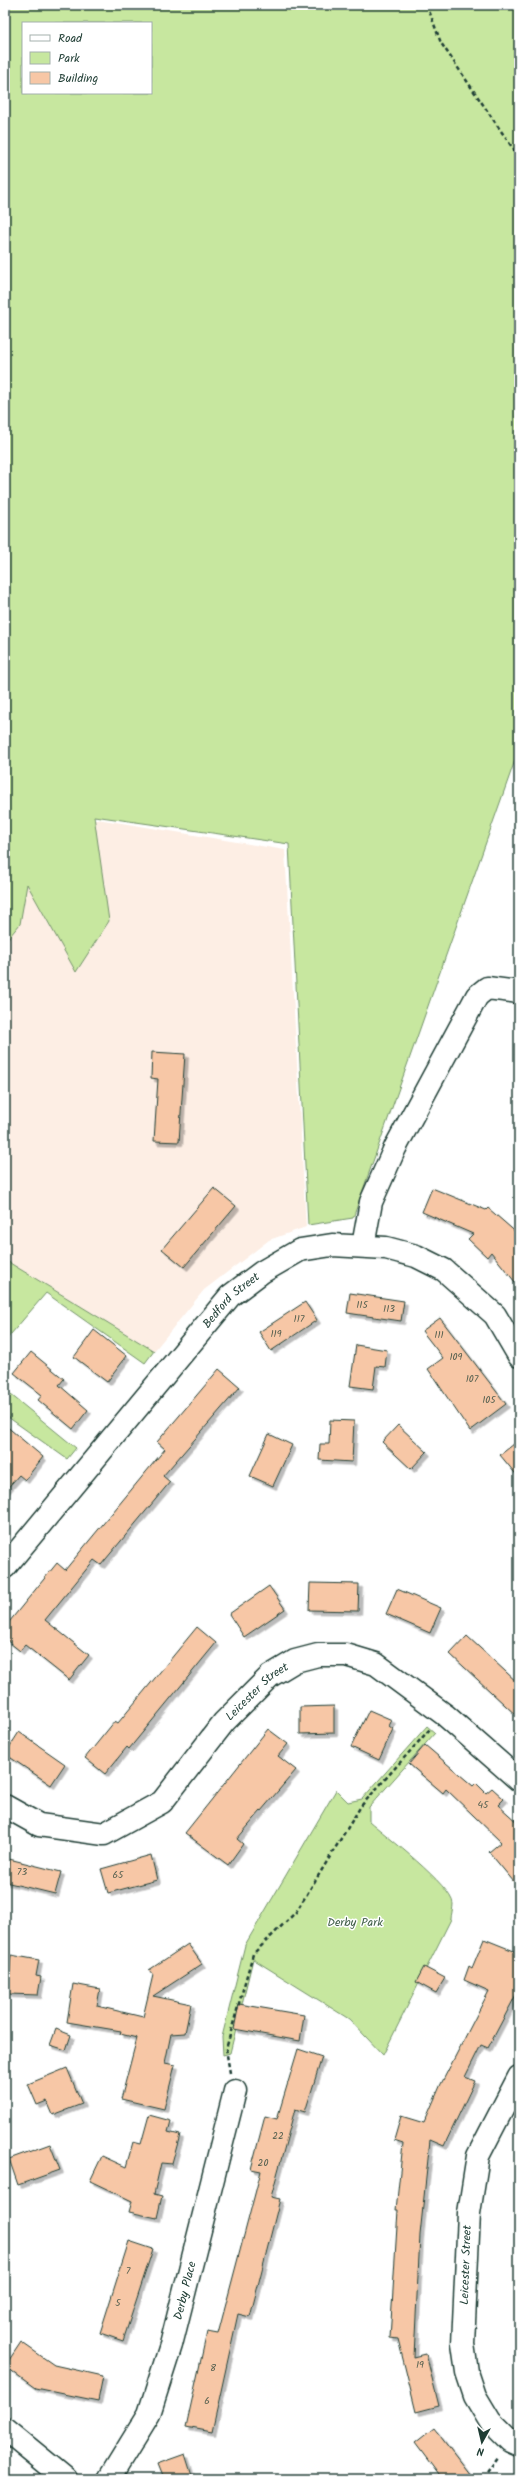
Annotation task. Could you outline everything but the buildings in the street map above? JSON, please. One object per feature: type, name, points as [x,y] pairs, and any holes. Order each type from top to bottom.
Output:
[{"type":"street","points":[[363,1246],[371,1202],[395,1148],[477,996],[487,988],[519,992]]},
{"type":"street","name":"Bedford Street","points":[[5,1567],[230,1296],[262,1272],[300,1250],[332,1246],[363,1246],[386,1248],[416,1256],[444,1270],[495,1315],[519,1356]]},
{"type":"street","name":"Leicester Street","points":[[5,1806],[38,1825],[104,1834],[162,1802],[224,1722],[270,1676],[295,1661],[318,1655],[346,1655],[376,1664],[444,1714],[519,1780]]},
{"type":"street","name":"Leicester Street","points":[[514,2443],[490,2421],[475,2396],[467,2372],[463,2344],[469,2212],[478,2156],[519,2076]]},
{"type":"street","name":"Derby Place","points":[[109,2479],[151,2408],[171,2345],[235,2091]]},
{"type":"street","points":[[5,2429],[66,2479]]},
{"type":"path","points":[[427,5],[441,43],[514,150],[519,173]]},
{"type":"path","points":[[235,2091],[227,2061],[226,2049],[253,1954],[296,1912],[361,1806],[444,1714]]},
{"type":"path","points":[[483,2479],[514,2443]]},
{"type":"shaded area","points":[[97,819],[285,850],[306,1227],[269,1240],[204,1290],[154,1351],[5,1260],[5,840]]},
{"type":"green space","points":[[5,5],[519,5],[519,749],[353,1218],[308,1225],[289,844],[94,816],[109,921],[76,972],[27,884],[20,924],[5,942]]},
{"type":"green space","points":[[5,1260],[154,1351],[145,1363],[46,1293],[5,1341]]},
{"type":"green space","points":[[5,1390],[76,1448],[67,1459],[5,1415]]},
{"type":"green space","name":"Derby Park","points":[[427,1726],[435,1733],[369,1807],[369,1821],[417,1861],[442,1885],[450,1896],[453,1908],[451,1919],[383,2055],[349,2019],[253,1959],[230,2053],[223,2055],[222,2037],[245,1945],[336,1790],[348,1802],[362,1799]]}]
